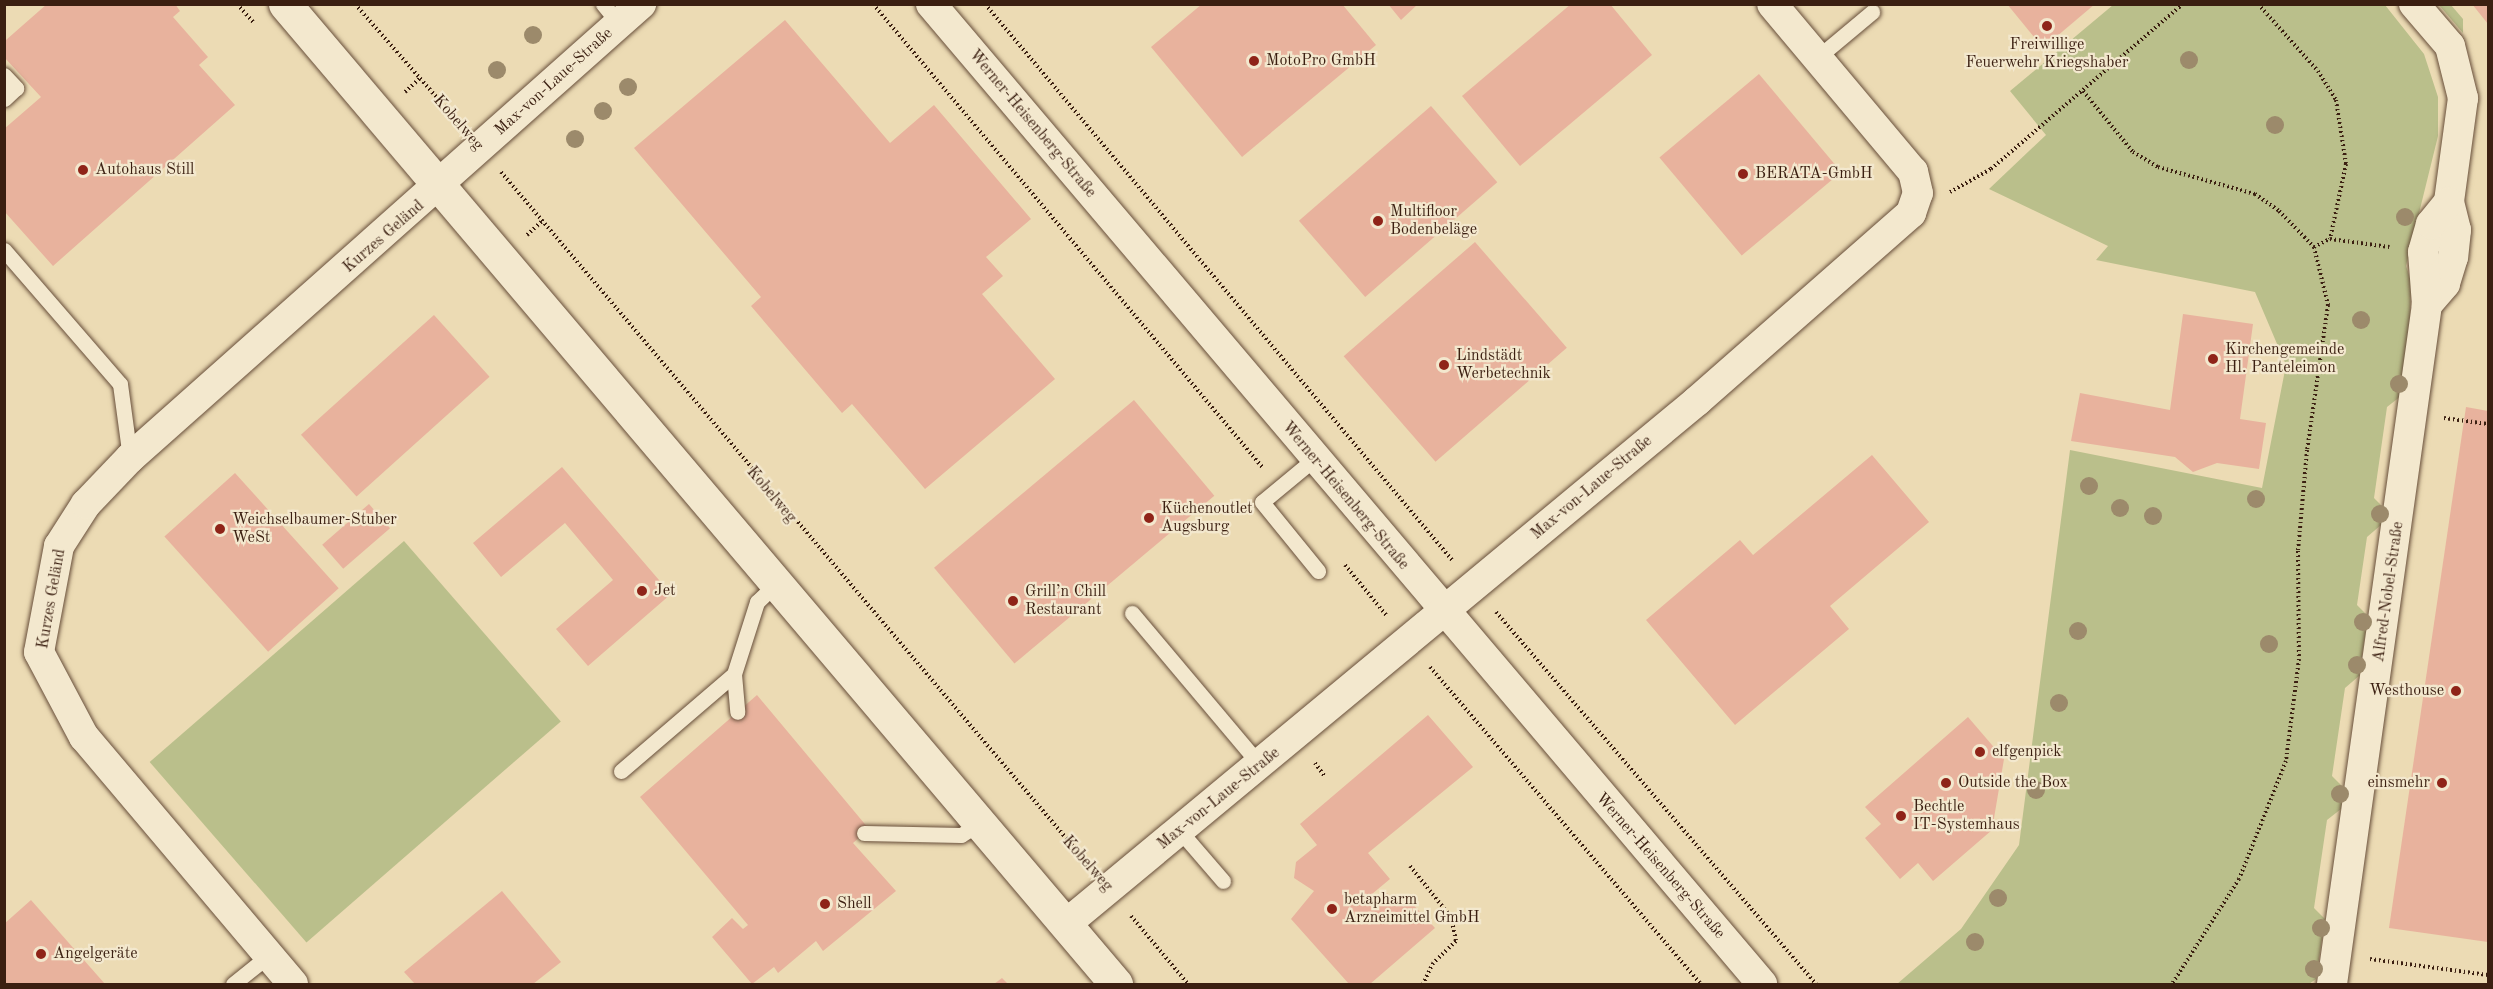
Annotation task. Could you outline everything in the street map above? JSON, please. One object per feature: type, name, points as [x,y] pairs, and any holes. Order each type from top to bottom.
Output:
[{"type":"main road","points":[[285,4],[442,186],[1116,984]]},
{"type":"street","name":"Max-von-Laue-Straße","points":[[442,186],[611,14],[641,4]]},
{"type":"street","name":"Werner-Heisenberg-Straße","points":[[931,4],[1444,614],[1762,984]]},
{"type":"street","points":[[1772,4],[1913,172],[1918,193],[1911,213]]},
{"type":"street","name":"Alfred-Nobel-Straße","points":[[2332,984],[2427,305],[2445,284],[2453,257],[2456,230],[2450,202],[2463,98],[2450,46],[2414,4]]},
{"type":"street","name":"Kurzes Geländ","points":[[292,984],[84,737],[39,652],[59,546],[86,504],[130,458],[442,186]]},
{"type":"street","name":"Max-von-Laue-Straße","points":[[1066,924],[1444,614],[1911,213]]},
{"type":"lane","points":[[1817,58],[1872,12]]},
{"type":"lane","points":[[4,75],[16,88],[4,99]]},
{"type":"lane","points":[[4,250],[120,384],[130,458]]},
{"type":"lane","points":[[1314,459],[1262,501],[1318,571]]},
{"type":"lane","points":[[737,712],[734,674],[757,602],[777,583]]},
{"type":"lane","points":[[1132,613],[1260,765]]},
{"type":"lane","points":[[621,771],[734,674]]},
{"type":"lane","points":[[864,834],[961,835],[980,823]]},
{"type":"lane","points":[[1180,831],[1223,881]]},
{"type":"lane","points":[[233,984],[268,956]]},
{"type":"path","name":"Kobelweg","points":[[355,4],[480,147],[1188,984]]},
{"type":"path","points":[[985,4],[1475,587],[1816,984]]},
{"type":"path","points":[[1911,213],[1991,169],[2183,4]]},
{"type":"path","points":[[2258,4],[2318,71],[2336,100],[2346,164],[2330,239]]},
{"type":"path","points":[[2083,91],[2133,152],[2158,167],[2255,194],[2314,248],[2328,305],[2307,450],[2298,551],[2300,658],[2286,761],[2239,879],[2172,984]]},
{"type":"path","points":[[2314,248],[2330,239],[2399,248]]},
{"type":"path","points":[[2443,418],[2488,424]]},
{"type":"path","points":[[1410,866],[1451,917],[1456,941],[1433,963],[1423,984]]},
{"type":"path","points":[[2336,956],[2488,975]]},
{"type":"green space","points":[[2113,5],[2385,5],[2424,54],[2438,97],[2438,136],[2406,266],[2411,281],[2409,351],[2401,396],[2387,407],[2374,498],[2385,509],[2381,525],[2367,537],[2357,605],[2368,616],[2359,676],[2345,688],[2332,776],[2343,787],[2341,809],[2327,820],[2314,908],[2325,919],[2316,979],[2309,984],[1897,984],[1961,929],[2019,845],[2070,450],[2262,488],[2286,365],[2255,292],[2096,260],[2108,246],[1989,189],[2046,135],[2010,91]]},
{"type":"green space","points":[[2439,5],[2451,5],[2463,19],[2463,33]]},
{"type":"green space","points":[[404,541],[561,721],[306,942],[150,762]]},
{"type":"building","name":"Autohaus Still","points":[[47,4],[175,4],[180,11],[173,17],[208,57],[199,65],[235,105],[53,266],[4,211],[4,129],[41,97],[4,57],[6,40]]},
{"type":"building","points":[[1202,4],[1342,4],[1376,45],[1242,157],[1151,47]]},
{"type":"building","points":[[1388,4],[1418,4],[1401,20]]},
{"type":"building","points":[[1571,4],[1610,4],[1652,55],[1520,166],[1462,96]]},
{"type":"building","name":"Freiwillige Feuerwehr Kriegshaber","points":[[2007,4],[2095,4],[2043,48]]},
{"type":"building","points":[[2472,4],[2488,4],[2488,24]]},
{"type":"building","points":[[785,20],[890,143],[934,105],[1031,219],[986,257],[1003,276],[982,294],[1055,379],[925,489],[852,404],[842,413],[751,306],[761,297],[634,148]]},
{"type":"building","points":[[1759,74],[1841,172],[1742,256],[1659,158]]},
{"type":"building","points":[[1431,106],[1497,182],[1365,297],[1299,221]]},
{"type":"building","points":[[1475,242],[1567,348],[1436,462],[1344,356]]},
{"type":"building","name":"Kirchengemeinde Hl. Panteleimon","points":[[2183,314],[2253,324],[2240,419],[2266,423],[2259,469],[2217,463],[2193,472],[2175,457],[2071,441],[2080,393],[2170,410]]},
{"type":"building","points":[[434,315],[490,377],[357,496],[301,435]]},
{"type":"building","points":[[1134,400],[1214,496],[1014,664],[934,568]]},
{"type":"building","name":"Westhouse","points":[[2466,407],[2488,411],[2488,942],[2389,928]]},
{"type":"building","points":[[1872,455],[1929,522],[1830,606],[1849,629],[1735,725],[1646,620],[1740,540],[1753,555]]},
{"type":"building","points":[[562,467],[671,594],[588,666],[556,629],[613,580],[565,523],[501,577],[473,543]]},
{"type":"building","points":[[235,473],[339,588],[268,652],[164,537]]},
{"type":"building","points":[[369,504],[390,528],[343,569],[322,545]]},
{"type":"building","points":[[757,695],[869,829],[853,843],[896,891],[823,951],[816,941],[778,973],[774,967],[752,984],[712,937],[732,918],[743,929],[748,925],[640,797]]},
{"type":"building","points":[[1428,715],[1473,767],[1368,853],[1390,879],[1366,899],[1372,907],[1387,893],[1399,905],[1407,898],[1435,928],[1370,984],[1349,984],[1291,919],[1314,891],[1294,878],[1296,862],[1317,845],[1300,824]]},
{"type":"building","name":"Outside the Box","points":[[1968,717],[2004,759],[1992,830],[1933,881],[1918,863],[1900,879],[1865,838],[1881,824],[1865,807]]},
{"type":"building","points":[[502,891],[561,962],[533,984],[415,984],[404,972]]},
{"type":"building","name":"Angelgeräte","points":[[31,900],[105,984],[4,984],[4,924]]},
{"type":"building","points":[[1002,978],[1008,984],[994,984]]},
{"type":"place","name":"Freiwillige Feuerwehr Kriegshaber","points":[[2047,26]]},
{"type":"place","name":"MotoPro GmbH","points":[[1254,61]]},
{"type":"place","name":"Autohaus Still","points":[[83,170]]},
{"type":"place","name":"BERATA-GmbH","points":[[1743,174]]},
{"type":"place","name":"Multifloor Bodenbeläge","points":[[1378,221]]},
{"type":"place","name":"Kirchengemeinde Hl. Panteleimon","points":[[2213,359]]},
{"type":"place","name":"Lindstädt Werbetechnik","points":[[1444,365]]},
{"type":"place","name":"Küchenoutlet Augsburg","points":[[1149,518]]},
{"type":"place","name":"Weichselbaumer-Stuber WeSt","points":[[220,529]]},
{"type":"place","name":"Jet","points":[[642,591]]},
{"type":"place","name":"Grill’n Chill Restaurant","points":[[1013,601]]},
{"type":"place","name":"Westhouse","points":[[2456,691]]},
{"type":"place","name":"elfgenpick","points":[[1980,752]]},
{"type":"place","name":"Outside the Box","points":[[1946,783]]},
{"type":"place","name":"einsmehr","points":[[2442,783]]},
{"type":"place","name":"Bechtle IT-Systemhaus","points":[[1901,816]]},
{"type":"place","name":"Shell","points":[[825,904]]},
{"type":"place","name":"betapharm Arzneimittel GmbH","points":[[1332,909]]},
{"type":"place","name":"Angelgeräte","points":[[41,954]]}]
